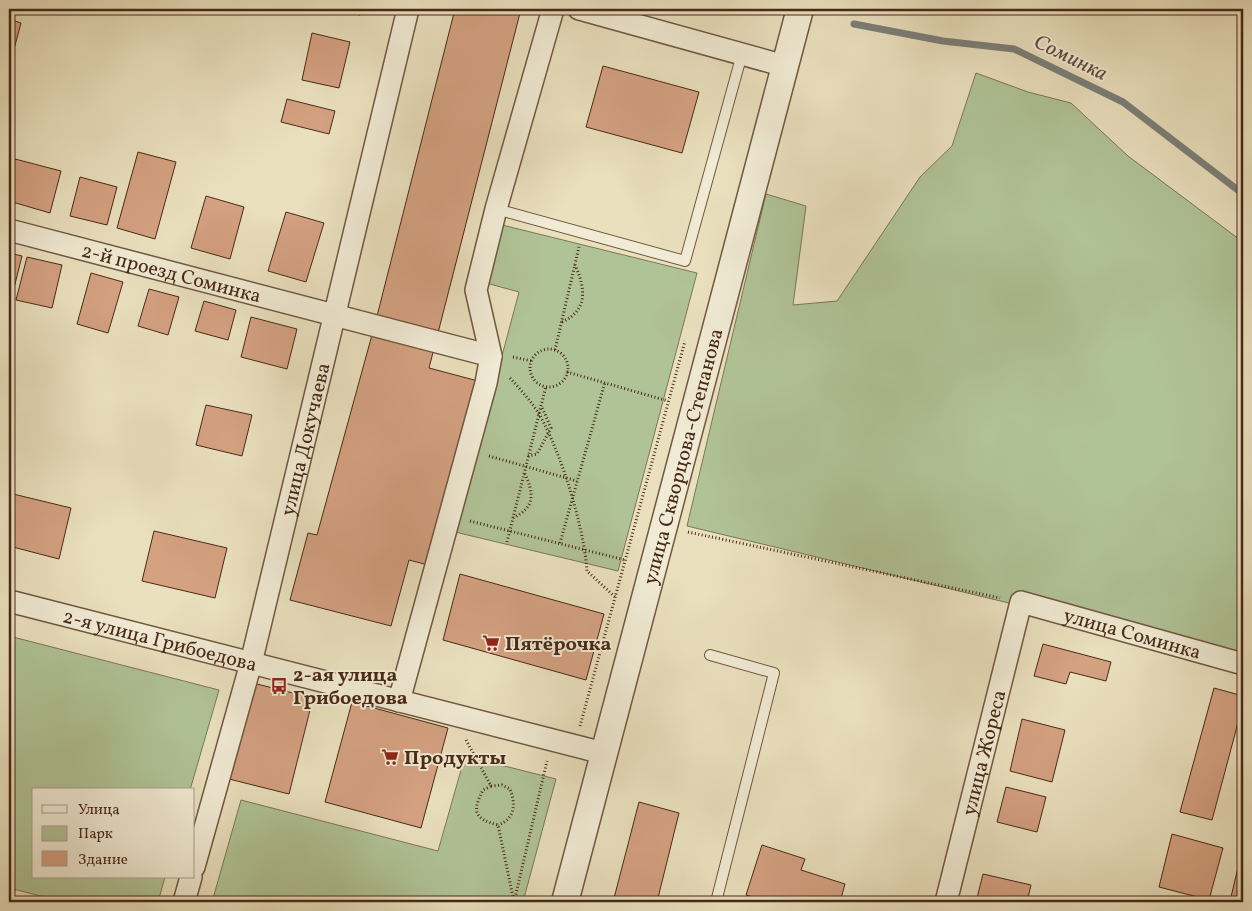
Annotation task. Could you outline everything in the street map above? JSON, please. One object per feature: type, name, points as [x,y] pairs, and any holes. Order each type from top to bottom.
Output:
[{"type":"street","name":"улица Докучаева","points":[[195,863],[250,663],[408,9]]},
{"type":"street","points":[[399,701],[467,450],[499,356],[476,290],[496,209],[554,9]]},
{"type":"street","points":[[579,9],[785,66]]},
{"type":"street","name":"улица Скворцова-Степанова","points":[[565,902],[800,9]]},
{"type":"street","name":"2-й проезд Соминка","points":[[9,230],[499,356]]},
{"type":"street","name":"2-я улица Грибоедова","points":[[9,601],[603,753]]},
{"type":"street","name":"улица Соминка","points":[[1020,602],[1243,664]]},
{"type":"street","name":"улица Жореса","points":[[946,902],[1020,602]]},
{"type":"street","points":[[184,902],[191,878]]},
{"type":"lane","points":[[496,209],[686,261],[742,54]]},
{"type":"lane","points":[[710,655],[774,674],[716,902]]},
{"type":"path","points":[[555,350],[582,232]]},
{"type":"path","points":[[561,322],[568,319],[582,302],[584,290],[575,264]]},
{"type":"path","points":[[578,733],[686,336]]},
{"type":"path","points":[[555,350],[566,359],[568,372],[562,382],[546,386],[535,380],[530,368],[532,361],[541,351],[555,350]]},
{"type":"path","points":[[499,356],[532,361]]},
{"type":"path","points":[[568,372],[668,401]]},
{"type":"path","points":[[507,374],[539,414],[566,478],[585,549],[587,571],[615,597]]},
{"type":"path","points":[[560,543],[605,382]]},
{"type":"path","points":[[507,542],[546,386]]},
{"type":"path","points":[[528,456],[537,454],[551,428],[541,406]]},
{"type":"path","points":[[467,450],[577,481]]},
{"type":"path","points":[[513,518],[526,512],[530,504],[530,486],[524,472]]},
{"type":"path","points":[[450,516],[625,560]]},
{"type":"path","points":[[663,526],[1020,602]]},
{"type":"path","points":[[462,733],[491,786]]},
{"type":"path","points":[[514,902],[548,757]]},
{"type":"path","points":[[502,785],[510,789],[514,798],[513,811],[510,818],[498,825],[483,822],[477,814],[477,802],[483,790],[491,786],[502,785]]},
{"type":"path","points":[[498,825],[514,902]]},
{"type":"green space","points":[[976,73],[1028,92],[1071,103],[1128,156],[1243,242],[1243,659],[687,526],[766,194],[806,206],[793,305],[837,301],[920,177],[952,146]]},
{"type":"green space","points":[[502,225],[697,273],[618,571],[455,532],[519,292],[486,283]]},
{"type":"green space","points":[[9,636],[219,690],[191,788],[32,788],[32,878],[165,878],[158,902],[64,902],[9,888]]},
{"type":"green space","points":[[465,756],[556,779],[523,902],[212,902],[241,800],[438,851]]},
{"type":"building","points":[[333,9],[362,9],[360,15]]},
{"type":"building","points":[[455,9],[521,9],[429,368],[478,381],[428,565],[409,560],[391,626],[290,600],[308,533],[317,535],[375,324]]},
{"type":"building","points":[[9,19],[21,23],[13,53],[9,52]]},
{"type":"building","points":[[312,33],[350,42],[339,88],[302,80]]},
{"type":"building","points":[[603,66],[699,92],[682,153],[586,127]]},
{"type":"building","points":[[287,99],[335,111],[329,134],[281,122]]},
{"type":"building","points":[[138,152],[176,162],[155,239],[117,228]]},
{"type":"building","points":[[15,159],[61,171],[50,213],[9,201],[9,184]]},
{"type":"building","points":[[80,177],[117,187],[107,225],[70,216]]},
{"type":"building","points":[[206,196],[244,207],[230,259],[191,248]]},
{"type":"building","points":[[286,212],[324,223],[306,282],[268,271]]},
{"type":"building","points":[[9,253],[22,256],[9,308]]},
{"type":"building","points":[[27,257],[62,265],[52,308],[16,300]]},
{"type":"building","points":[[91,273],[123,282],[108,333],[77,324]]},
{"type":"building","points":[[149,289],[179,297],[168,335],[138,326]]},
{"type":"building","points":[[204,301],[236,310],[228,340],[195,331]]},
{"type":"building","points":[[251,317],[297,329],[287,369],[241,357]]},
{"type":"building","points":[[206,405],[252,415],[242,456],[196,445]]},
{"type":"building","points":[[9,493],[71,508],[59,559],[9,546]]},
{"type":"building","points":[[154,531],[227,548],[215,598],[142,581]]},
{"type":"building","points":[[460,574],[604,614],[586,680],[443,640]]},
{"type":"building","points":[[1043,644],[1111,662],[1106,681],[1070,672],[1066,684],[1034,676]]},
{"type":"building","points":[[253,683],[313,698],[289,794],[229,779]]},
{"type":"building","points":[[1214,688],[1243,696],[1243,704],[1212,820],[1180,812]]},
{"type":"building","points":[[352,702],[448,728],[421,828],[325,802]]},
{"type":"building","points":[[1022,719],[1065,730],[1052,782],[1010,771]]},
{"type":"building","points":[[1006,787],[1046,797],[1037,832],[997,822]]},
{"type":"building","points":[[639,802],[679,813],[657,902],[613,902]]},
{"type":"building","points":[[1172,834],[1223,848],[1209,900],[1159,887]]},
{"type":"building","points":[[762,845],[805,859],[801,870],[845,884],[840,902],[770,902],[746,895]]},
{"type":"building","points":[[1241,855],[1243,902],[1230,901]]},
{"type":"building","points":[[983,874],[1031,885],[1027,902],[976,902]]},
{"type":"waterway","name":"Соминка","points":[[854,24],[943,41],[1014,49],[1123,102],[1243,194]]},
{"type":"place","name":"Пятёрочка","points":[[491,643]]},
{"type":"place","name":"2-ая улица Грибоедова","points":[[279,686]]},
{"type":"place","name":"Продукты","points":[[390,757]]}]
